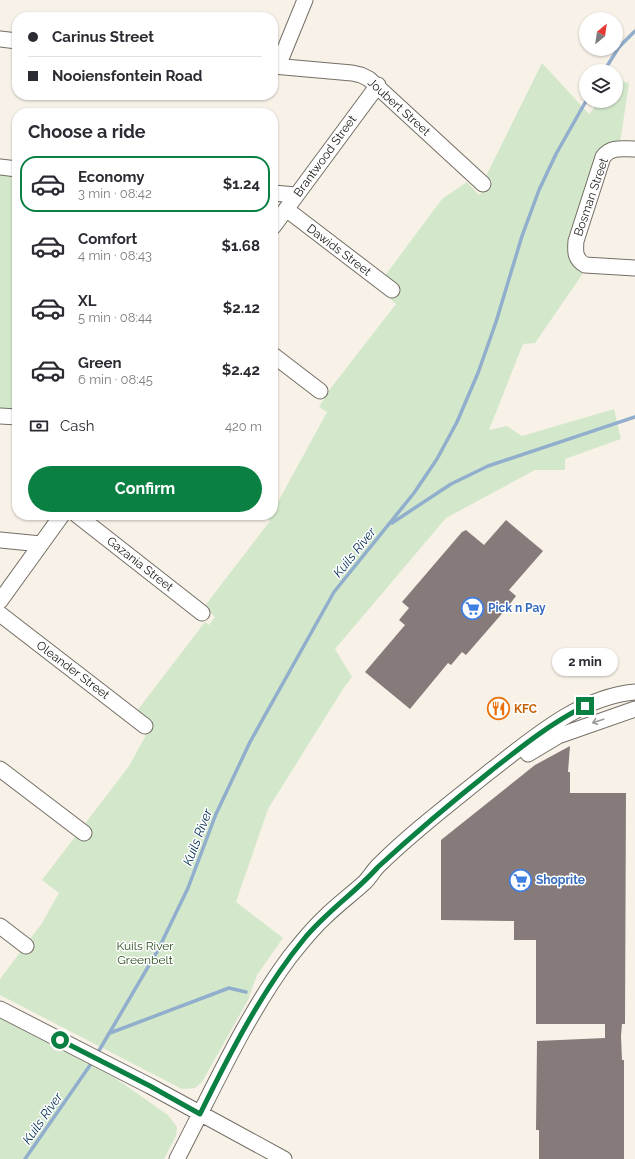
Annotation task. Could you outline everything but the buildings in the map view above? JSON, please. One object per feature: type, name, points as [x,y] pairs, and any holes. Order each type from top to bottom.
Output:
[{"type":"street","points":[[278,59],[305,0]]},
{"type":"street","points":[[0,39],[12,40]]},
{"type":"street","name":"Joubert Street","points":[[278,66],[361,75],[378,85],[483,184]]},
{"type":"street","name":"Brantwood Street","points":[[278,220],[378,85]]},
{"type":"street","name":"Bosman Street","points":[[635,149],[614,149],[608,151],[603,157],[576,241],[576,256],[580,262],[592,267],[635,268]]},
{"type":"street","points":[[0,167],[12,168]]},
{"type":"street","points":[[278,193],[296,195]]},
{"type":"street","name":"Dawids Street","points":[[286,209],[392,290]]},
{"type":"street","points":[[278,359],[320,391]]},
{"type":"street","points":[[0,416],[12,417]]},
{"type":"street","points":[[0,600],[58,520]]},
{"type":"street","name":"Gazania Street","points":[[83,520],[202,613]]},
{"type":"street","points":[[0,540],[41,544]]},
{"type":"street","name":"Oleander Street","points":[[0,614],[146,726]]},
{"type":"street","points":[[365,882],[378,867],[414,834],[527,743],[570,714],[585,706],[610,697],[635,692]]},
{"type":"street","points":[[177,1159],[244,1030],[289,959],[324,918],[365,882],[393,863],[422,840],[496,776],[538,747],[558,736],[578,728],[635,709]]},
{"type":"street","points":[[0,769],[84,833]]},
{"type":"street","points":[[0,926],[26,946]]},
{"type":"street","points":[[0,1009],[284,1159]]},
{"type":"green space","name":"Kuils River Greenbelt","points":[[542,63],[579,103],[579,108],[583,108],[589,114],[594,108],[623,108],[623,82],[629,83],[620,143],[598,152],[595,157],[568,247],[569,259],[577,268],[584,272],[535,343],[523,344],[489,430],[507,426],[522,436],[614,409],[621,439],[565,459],[565,470],[535,470],[446,518],[335,649],[352,677],[268,809],[236,902],[283,938],[257,975],[248,1000],[202,1082],[195,1088],[182,1089],[0,995],[0,979],[42,923],[59,893],[42,880],[129,766],[146,735],[151,722],[136,712],[205,622],[209,625],[215,617],[204,607],[270,521],[269,520],[278,520],[278,502],[327,412],[319,407],[330,389],[396,304],[389,298],[397,287],[384,277],[442,199],[467,182],[479,195],[492,182],[486,176]]},
{"type":"green space","points":[[0,173],[12,174],[12,412],[0,411]]},
{"type":"green space","points":[[0,1018],[115,1078],[168,1115],[177,1127],[176,1136],[164,1159],[0,1159]]},
{"type":"waterway","points":[[608,64],[619,47],[635,31]]},
{"type":"waterway","name":"Kuils River","points":[[97,1054],[158,950],[188,888],[216,814],[250,742],[334,592],[414,493],[437,459],[457,422],[478,373],[496,322],[522,236],[539,190],[556,154],[582,108]]},
{"type":"waterway","points":[[392,523],[451,484],[488,466],[635,417]]},
{"type":"waterway","points":[[110,1033],[229,988],[246,992]]},
{"type":"waterway","name":"Kuils River","points":[[25,1159],[93,1061]]},
{"type":"place","name":"Pick n Pay","points":[[472,608]]},
{"type":"place","name":"KFC","points":[[499,709]]},
{"type":"place","name":"Shoprite","points":[[521,880]]},
{"type":"route","points":[[60,1040],[150,1086],[200,1114],[207,1098],[244,1030],[274,980],[312,930],[365,882],[378,867],[414,834],[472,786],[522,747],[570,714],[585,706]]}]
